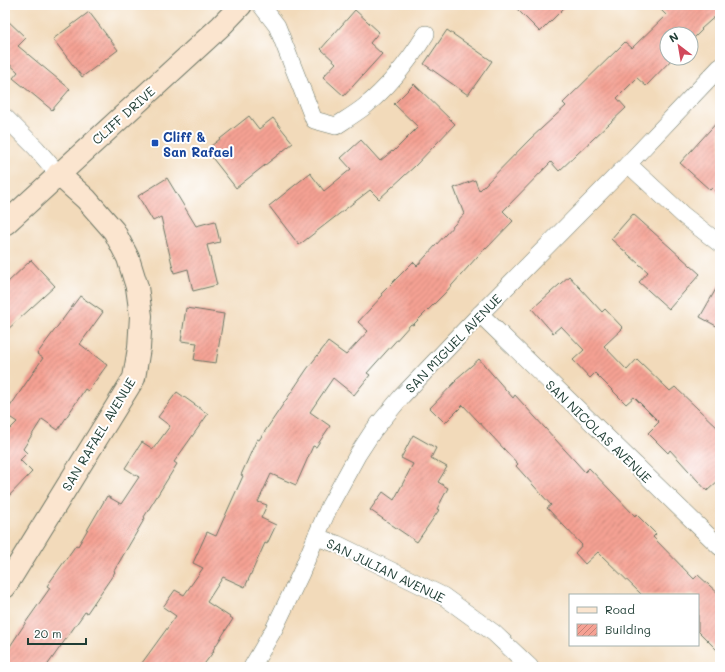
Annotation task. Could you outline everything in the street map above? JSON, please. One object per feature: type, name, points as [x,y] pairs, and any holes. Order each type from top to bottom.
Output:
[{"type":"street","name":"CLIFF DRIVE","points":[[5,224],[221,26],[241,5]]},
{"type":"street","points":[[261,5],[277,26],[314,120],[336,126],[364,106],[390,83],[412,56],[426,34]]},
{"type":"street","name":"SAN MIGUEL AVENUE","points":[[252,667],[274,629],[301,573],[330,505],[358,454],[373,431],[402,396],[480,314],[628,164],[720,67]]},
{"type":"street","points":[[5,117],[36,148],[58,174]]},
{"type":"street","points":[[628,164],[682,215],[720,244]]},
{"type":"street","name":"SAN RAFAEL AVENUE","points":[[5,587],[134,378],[139,348],[141,316],[137,287],[128,258],[114,231],[86,199],[58,174]]},
{"type":"street","name":"SAN NICOLAS AVENUE","points":[[480,314],[720,546]]},
{"type":"street","name":"SAN JULIAN AVENUE","points":[[316,537],[336,544],[443,596],[494,633],[530,667]]},
{"type":"building","points":[[513,5],[567,5],[540,32]]},
{"type":"building","points":[[656,5],[720,5],[720,12],[701,29],[702,30],[699,33],[699,26],[659,26],[659,66],[665,66],[646,86],[637,78],[617,98],[626,108],[559,171],[551,162],[503,211],[513,221],[486,249],[485,248],[445,293],[413,325],[411,324],[367,373],[370,375],[354,395],[333,378],[310,412],[330,426],[316,447],[313,446],[296,485],[271,474],[258,502],[267,505],[261,518],[276,525],[267,544],[265,543],[245,587],[223,577],[207,602],[233,619],[213,650],[214,651],[202,667],[139,667],[176,616],[163,607],[175,590],[184,595],[203,568],[193,563],[207,532],[216,536],[243,476],[241,475],[257,439],[259,440],[307,369],[328,342],[346,355],[368,331],[358,322],[383,295],[381,294],[413,262],[417,266],[464,214],[454,188],[475,180],[479,191],[530,139],[566,106],[563,103],[625,42],[632,48],[666,15]]},
{"type":"building","points":[[355,10],[379,32],[370,43],[382,54],[344,96],[323,77],[336,63],[321,49]]},
{"type":"building","points":[[89,12],[118,50],[82,77],[53,39]]},
{"type":"building","points":[[5,18],[26,38],[18,46],[70,89],[52,110],[13,78],[18,72],[5,60]]},
{"type":"building","points":[[447,30],[492,61],[468,95],[424,64]]},
{"type":"building","points":[[414,84],[455,124],[415,166],[379,199],[370,190],[299,245],[269,206],[310,173],[324,191],[351,169],[341,158],[361,140],[380,161],[392,151],[393,152],[418,127],[394,104]]},
{"type":"building","points":[[249,116],[259,129],[273,118],[293,143],[236,188],[206,150]]},
{"type":"building","points":[[720,119],[720,196],[712,188],[710,190],[680,163]]},
{"type":"building","points":[[167,178],[196,226],[215,221],[220,242],[207,245],[217,285],[193,291],[188,269],[174,273],[161,217],[153,221],[138,196]]},
{"type":"building","points":[[633,214],[700,274],[669,309],[639,282],[648,272],[611,239]]},
{"type":"building","points":[[31,260],[55,286],[5,332],[5,285]]},
{"type":"building","points":[[569,276],[602,312],[605,309],[623,328],[604,346],[627,370],[637,359],[670,391],[675,387],[720,430],[720,479],[707,491],[670,450],[668,453],[648,433],[659,422],[634,397],[626,404],[595,373],[590,378],[573,360],[584,350],[561,326],[553,333],[532,309]]},
{"type":"building","points":[[720,282],[720,328],[700,317]]},
{"type":"building","points":[[80,296],[103,312],[80,344],[107,365],[88,391],[85,389],[58,430],[42,419],[23,449],[27,453],[20,460],[32,472],[5,500],[5,434],[17,422],[5,414],[43,358],[37,354]]},
{"type":"building","points":[[186,308],[224,314],[216,363],[194,360],[197,343],[181,341]]},
{"type":"building","points":[[479,359],[513,398],[515,395],[585,472],[589,468],[635,516],[636,514],[656,534],[653,537],[694,579],[698,575],[720,595],[720,653],[699,632],[699,594],[641,594],[598,552],[585,564],[575,553],[582,545],[547,508],[551,505],[516,466],[518,464],[463,405],[445,423],[430,408],[456,381],[455,380]]},
{"type":"building","points":[[177,392],[208,414],[174,462],[177,464],[144,517],[145,518],[114,571],[115,572],[87,613],[85,612],[46,667],[5,667],[5,654],[50,588],[47,586],[76,545],[78,546],[107,496],[121,504],[139,477],[125,468],[142,442],[153,449],[170,426],[158,417]]},
{"type":"building","points":[[413,435],[436,448],[431,458],[447,467],[438,482],[448,488],[437,509],[439,510],[417,542],[370,510],[383,492],[394,500],[413,464],[401,458]]},
{"type":"place","name":"Cliff & San Rafael","points":[[155,143]]}]
